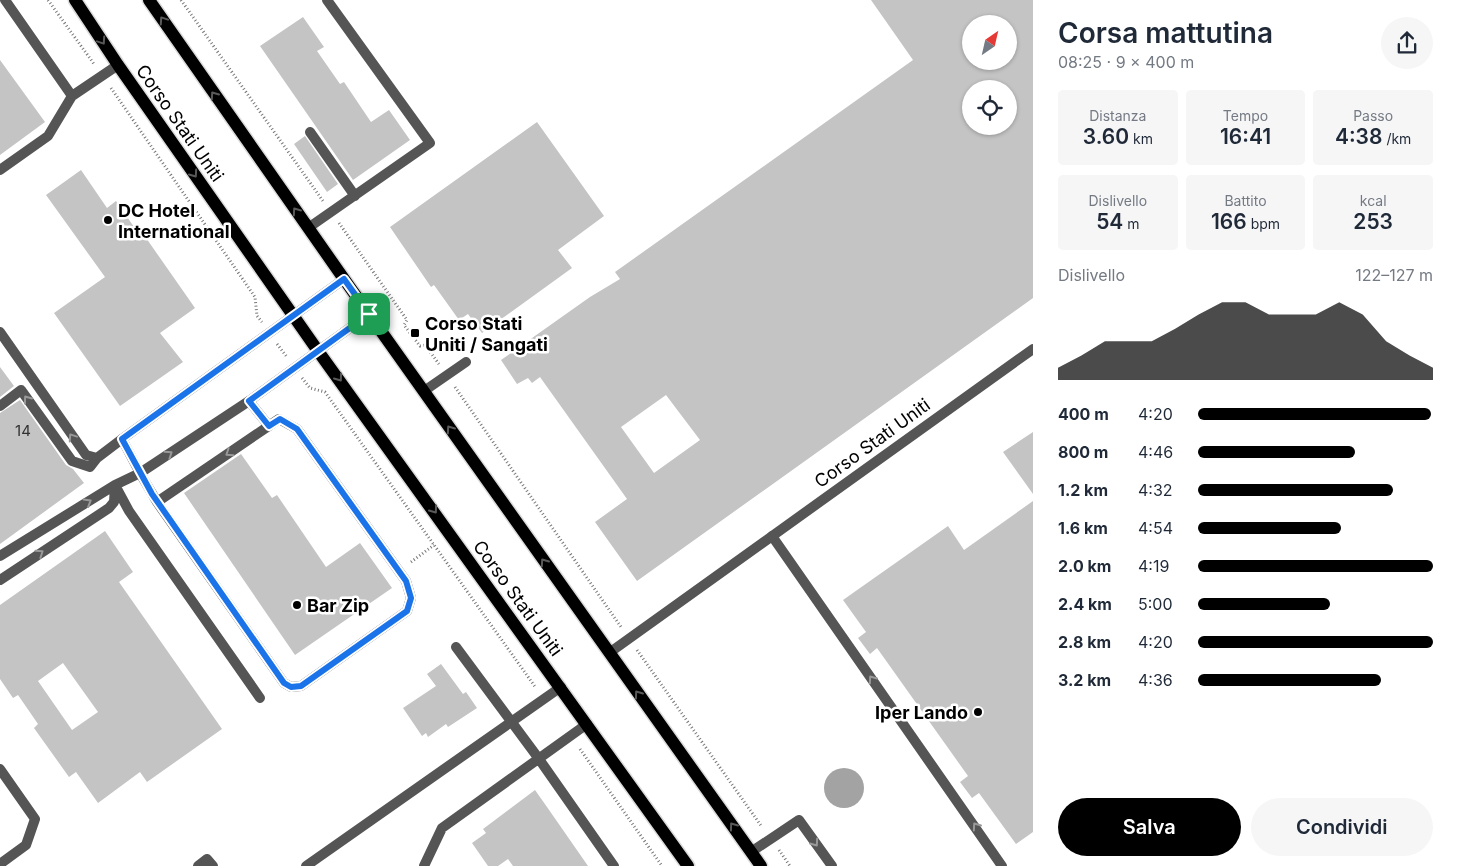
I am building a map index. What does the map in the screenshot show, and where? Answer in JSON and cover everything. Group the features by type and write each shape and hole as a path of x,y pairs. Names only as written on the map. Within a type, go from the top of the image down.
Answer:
{"main road":[{"name":"Corso Stati Uniti","path":"75,0 118,66 318,351 688,866"},
{"path":"149,0 344,279 761,866"}],"street":[{"path":"5,0 72,96"},
{"path":"308,228 430,143 327,0"},
{"path":"0,170 48,136 72,96 118,66"},
{"path":"310,132 355,196"},
{"path":"0,406 22,390 72,461 90,467 97,458 122,439 344,279"},
{"path":"0,556 115,485 140,473 249,401 369,314"},
{"path":"0,332 79,447 86,455 97,458"},
{"name":"Corso Stati Uniti","path":"609,653 1033,348"},
{"path":"424,391 466,362"},
{"path":"249,401 269,426"},
{"path":"122,439 157,502 284,683 291,687 301,686 407,611 411,598 406,581 297,429 280,419 157,502"},
{"path":"0,580 109,508 114,502 115,485"},
{"path":"115,485 129,511 260,698"},
{"path":"772,536 1002,866"},
{"path":"456,647 539,759 614,866"},
{"path":"306,866 561,687"},
{"path":"424,866 442,828 587,724"},
{"path":"0,769 35,819 26,845 0,864"},
{"path":"751,852 799,820 832,866"},
{"path":"198,866 207,859 213,866"}],"path":[{"path":"48,0 94,65"},
{"path":"180,0 326,205"},
{"path":"112,89 255,297 257,316"},
{"path":"337,220 407,320 404,325 420,346 425,345 438,362"},
{"path":"280,346 285,354"},
{"path":"310,388 325,392 537,690"},
{"path":"455,388 618,623"},
{"path":"399,571 434,545"},
{"path":"638,651 762,827"},
{"path":"580,749 662,866"},
{"path":"778,850 790,866"}],"shaded area":[{"path":"848,768 855,771 861,777 864,788 863,796 855,805 848,808 840,808 833,805 825,796 824,784 827,777 836,769"}],"building":[{"path":"871,0 1033,0 1033,298 637,581 595,522 627,499 540,377 532,383 528,378 517,384 501,360 590,297 620,279 615,272 913,60","holes":["666,395 700,440 654,473 621,427"]},
{"path":"303,17 324,47 317,51 340,84 344,82 371,122 389,110 410,140 353,180 260,46"},
{"path":"0,60 45,122 0,155"},
{"path":"537,122 604,216 558,250 572,268 482,333 468,314 459,320 434,285 431,287 390,227"},
{"path":"305,136 338,184 327,192 294,144"},
{"path":"81,170 107,208 116,201 141,237 144,235 195,308 160,333 183,362 120,406 54,313 105,277 46,195"},
{"path":"0,367 14,386 0,397"},
{"path":"20,400 66,465 73,469 84,483 0,544 0,413"},
{"path":"1033,432 1033,494 1003,452"},
{"path":"241,454 272,498 277,495 326,567 360,543 392,588 295,655 184,493"},
{"name":"Iper Lando","path":"1033,501 1033,832 1016,844 979,793 972,798 960,782 968,776 877,648 870,654 858,638 866,632 843,600 948,526 964,550"},
{"path":"105,531 133,572 119,582 222,729 147,782 140,772 98,803 76,772 69,777 34,728 38,724 18,695 13,698 0,679 0,605","holes":["63,663 98,712 72,730 38,681"]},
{"path":"441,664 463,694 466,692 477,708 448,727 446,724 428,737 426,733 422,736 403,708 436,686 427,674"},
{"path":"535,790 588,866 513,866 508,859 498,866 488,866 472,843 486,833 483,829"}],"place":[{"name":"DC Hotel International","path":"108,220"},
{"name":"Corso Stati Uniti / Sangati","path":"415,333"},
{"name":"Bar Zip","path":"297,605"},
{"name":"Iper Lando","path":"978,712"}],"route":[{"path":"344,279 369,314 249,401 269,426 280,419 297,429 406,581 411,598 407,611 301,686 291,687 284,683 152,494 122,439 344,279"}]}
